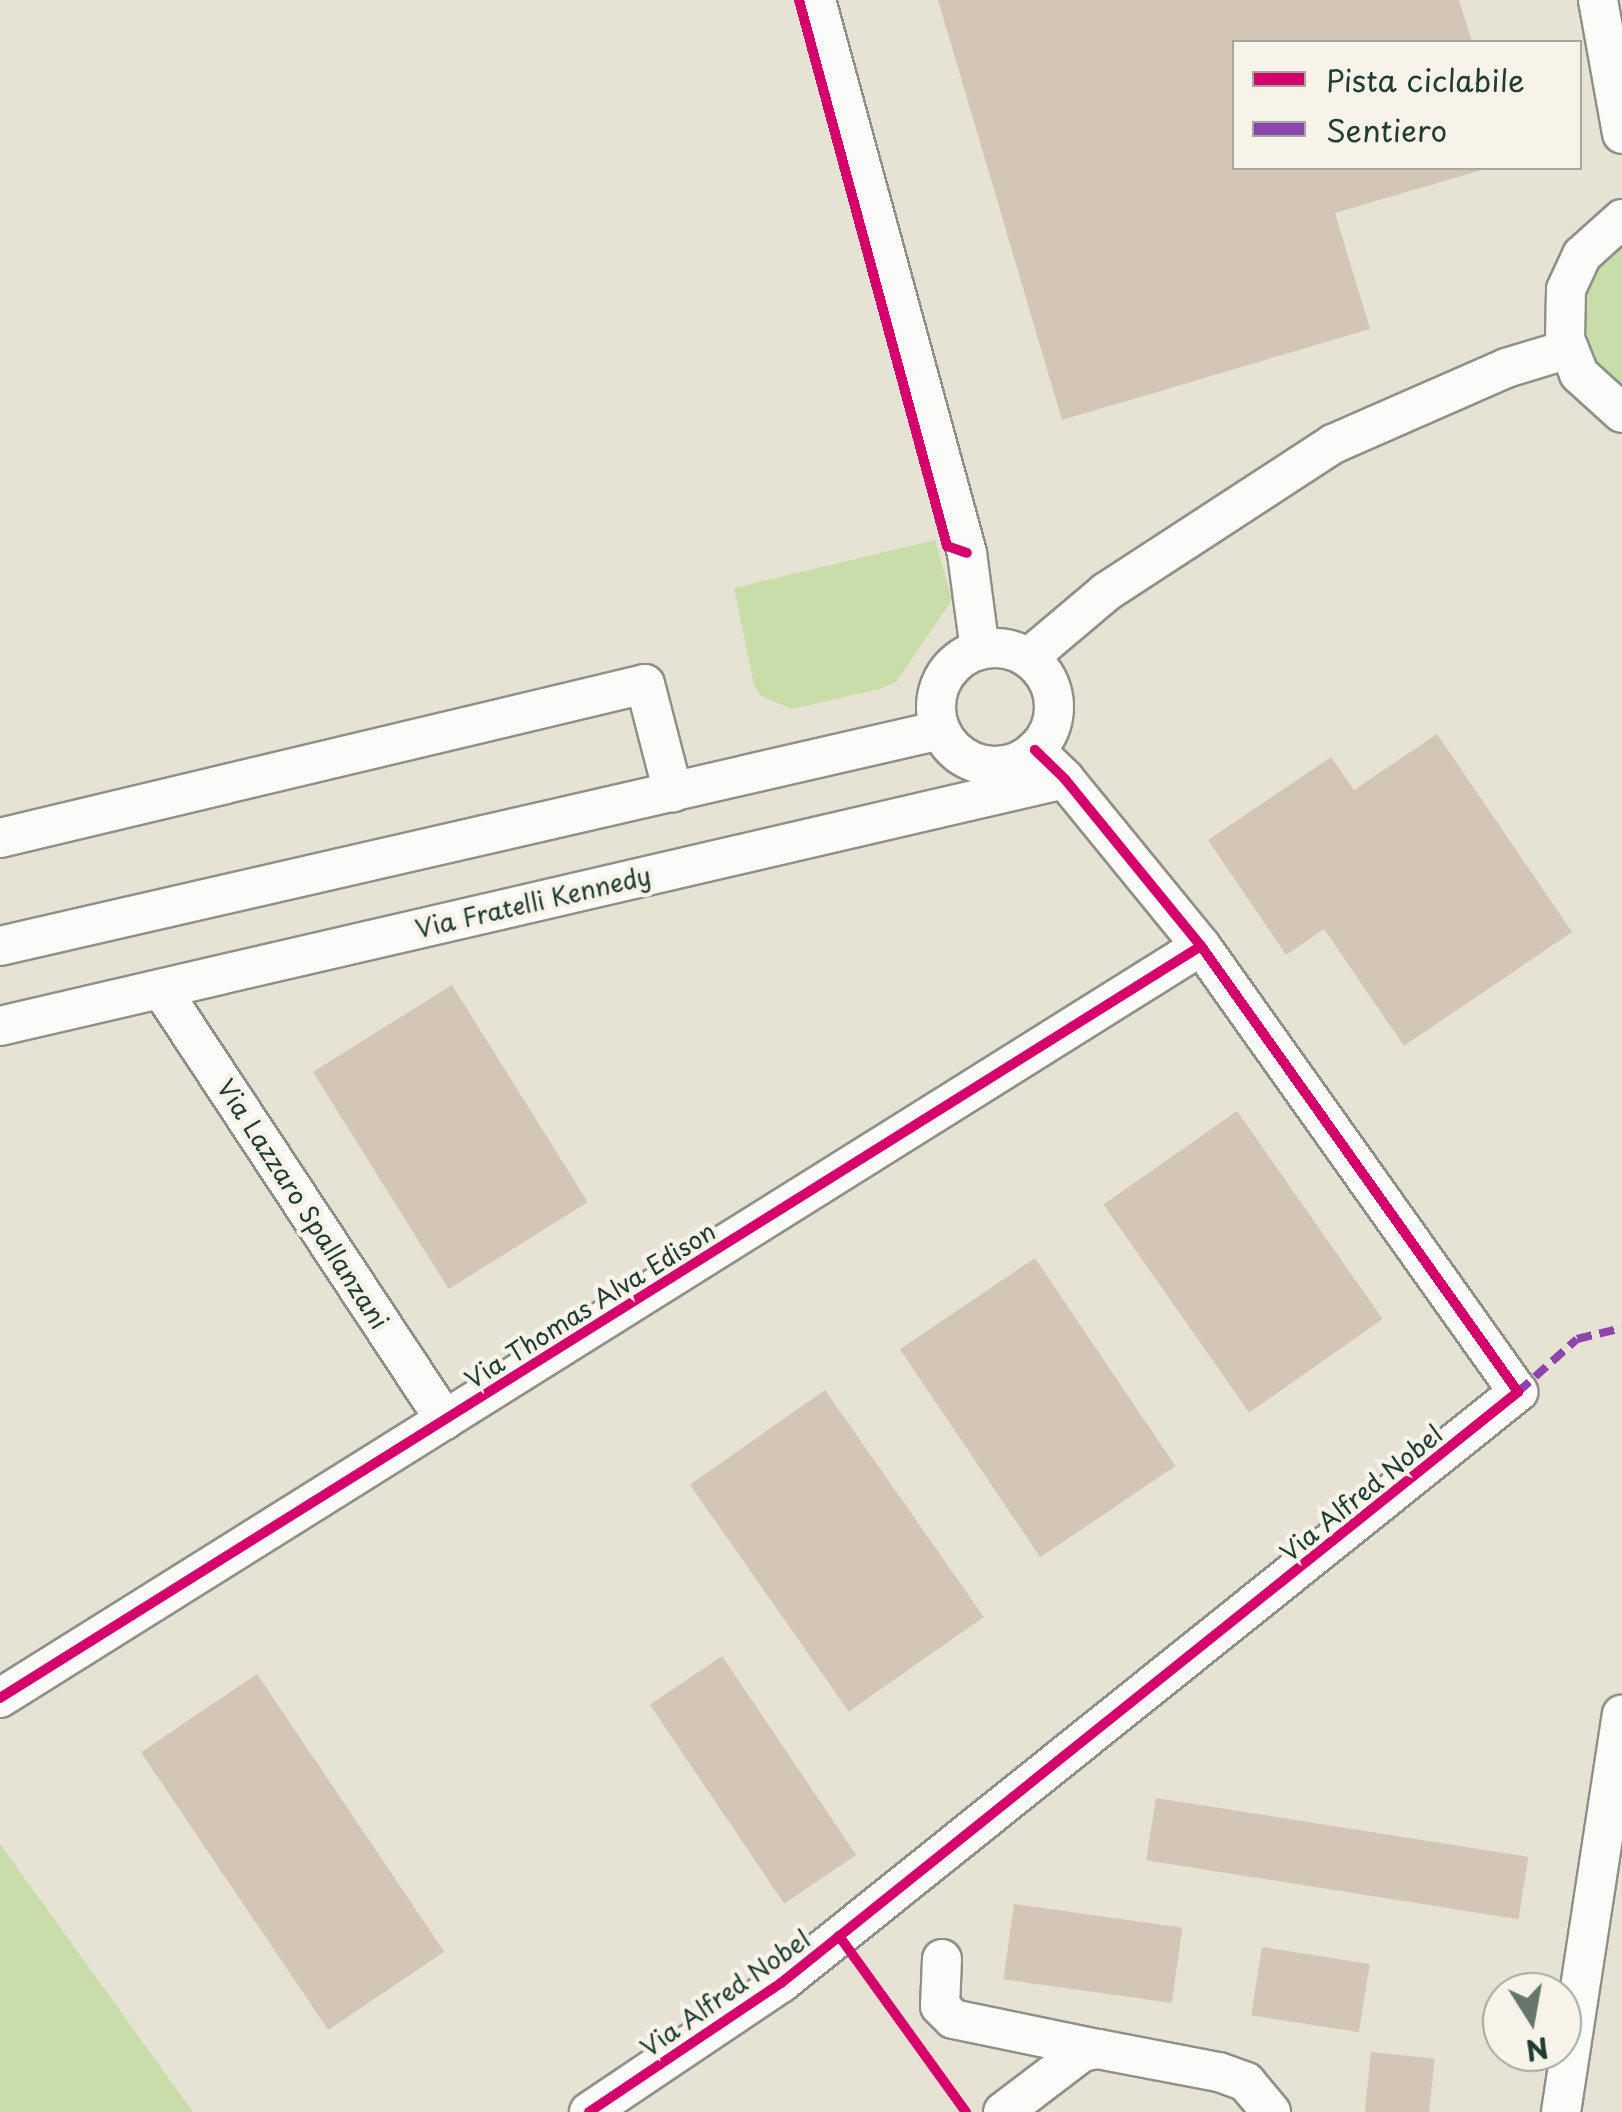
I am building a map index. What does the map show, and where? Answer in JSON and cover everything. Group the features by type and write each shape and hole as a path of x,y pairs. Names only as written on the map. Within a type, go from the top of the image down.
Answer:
{"street":[{"path":"816,0 967,553 980,650"},
{"path":"1598,0 1622,134"},
{"path":"1622,219 1582,255 1566,290 1565,338 1579,374 1612,409 1622,413"},
{"path":"1028,658 1106,592 1333,444 1506,368 1570,349"},
{"path":"980,650 1014,651 1028,658 1042,672 1055,708 1051,728 1034,750 1008,765 988,766 968,760 941,730 937,697 942,681 966,656 980,650"},
{"path":"0,838 645,684 673,792"},
{"path":"0,946 941,730"},
{"name":"Via Alfred Nobel","path":"589,2112 781,1984 1518,1392 1201,946 1065,779 1034,750"},
{"name":"Via Fratelli Kennedy","path":"0,1026 1065,779"},
{"name":"Via Thomas Alva Edison","path":"0,1698 1201,946"},
{"name":"Via Lazzaro Spallanzani","path":"161,989 445,1420"},
{"path":"1561,2112 1622,1714"},
{"path":"942,1958 940,2006 953,2018 1219,2072 1246,2082 1272,2112"},
{"path":"1002,2112 1082,2052 1098,2049"}],"green space":[{"path":"1622,240 1622,398 1581,348 1577,302 1596,259"},
{"path":"935,540 952,600 897,681 880,689 792,709 761,696 754,685 734,588"},
{"path":"0,1844 193,2112 0,2112"}],"building":[{"path":"938,0 1459,0 1471,40 1232,40 1232,170 1482,170 1335,213 1370,329 1062,420"},
{"path":"1437,734 1572,932 1404,1046 1324,929 1286,955 1208,840 1331,757 1354,790"},
{"path":"452,985 588,1202 449,1289 313,1072"},
{"path":"1237,1111 1383,1319 1249,1413 1103,1204"},
{"path":"1035,1258 1175,1466 1040,1557 900,1349"},
{"path":"825,1390 984,1617 849,1712 690,1485"},
{"path":"722,1656 856,1855 784,1904 650,1705"},
{"path":"257,1674 444,1952 328,2030 141,1752"},
{"path":"1156,1798 1528,1857 1519,1919 1146,1860"},
{"path":"1014,1904 1182,1928 1172,2003 1003,1979"},
{"path":"1262,1947 1370,1964 1359,2032 1251,2015"},
{"path":"1371,2052 1435,2059 1429,2112 1365,2112"}],"marked path":[{"path":"1518,1392 1577,1339 1622,1328"}],"cycle path":[{"path":"799,0 947,546 967,553"},
{"path":"589,2112 781,1983 1518,1392 1201,946 1065,779 1035,750"},
{"path":"0,1698 1201,946"},
{"path":"839,1936 966,2112"}]}
